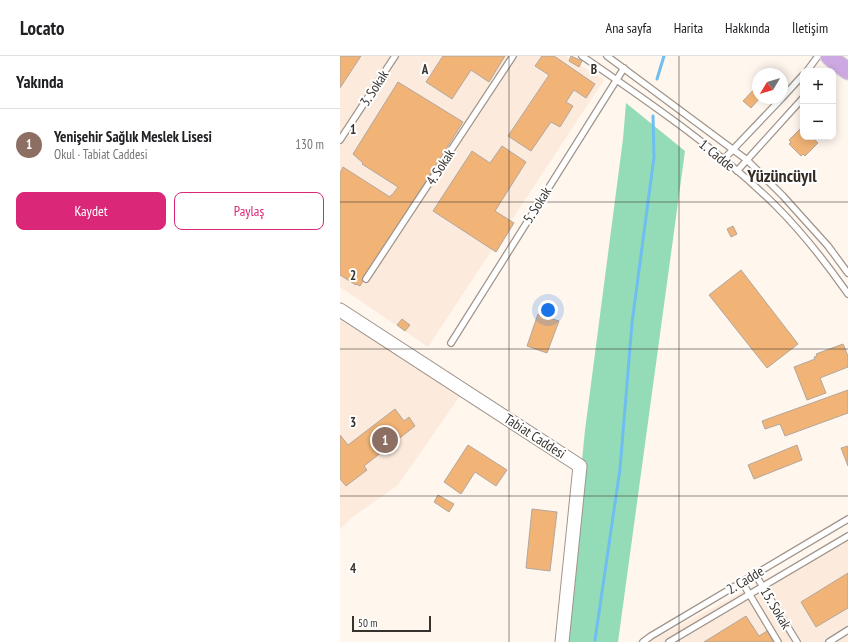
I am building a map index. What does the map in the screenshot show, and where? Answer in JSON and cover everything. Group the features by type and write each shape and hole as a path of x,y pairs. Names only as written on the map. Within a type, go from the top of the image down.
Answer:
{"street":[{"name":"Tabiat Caddesi","path":"340,310 580,466 562,642"}],"lane":[{"name":"3. Sokak","path":"340,140 395,56"},
{"name":"4. Sokak","path":"366,279 513,56"},
{"name":"1. Cadde","path":"582,56 737,171 775,205 848,294"},
{"name":"1. Cadde","path":"607,56 747,160 784,196 828,246 848,273"},
{"path":"809,68 818,56"},
{"name":"5. Sokak","path":"451,343 624,68"},
{"path":"788,91 800,78"},
{"path":"737,171 800,101"},
{"path":"724,160 776,104"},
{"name":"2. Cadde","path":"644,642 651,636 848,519"},
{"name":"2. Cadde","path":"670,642 848,536"},
{"name":"15. Sokak","path":"755,574 797,642"},
{"name":"15. Sokak","path":"742,582 778,642"},
{"path":"829,642 848,630"}],"shaded area":[{"path":"340,56 566,56 604,80 428,347 340,287"},
{"path":"340,318 460,396 398,485 351,518 340,529"},
{"path":"848,535 848,642 649,642"}],"green space":[{"path":"626,103 685,151 618,642 564,642 585,430 623,139"}],"building":[{"path":"340,56 361,56 340,88"},
{"path":"443,56 505,56 489,82 471,70 452,99 426,82"},
{"path":"542,56 554,56 595,84 586,98 574,90 566,102 573,106 560,127 551,122 531,151 508,136 549,75 535,66"},
{"path":"571,56 582,61 579,67 569,61"},
{"path":"398,82 463,122 360,286 340,275 340,173 343,167 390,197 398,187 362,164 363,163 353,154"},
{"path":"752,91 752,104 755,104 751,108 743,101"},
{"path":"800,129 800,140 815,140 818,143 805,156 803,154 801,156 789,144 791,142 789,140"},
{"path":"502,146 526,162 495,211 514,223 496,252 433,211 472,151 490,163"},
{"path":"733,226 737,234 731,237 727,229"},
{"path":"741,270 798,344 767,368 709,295"},
{"path":"538,314 559,321 547,353 527,346"},
{"path":"402,319 410,325 405,331 397,325"},
{"path":"843,344 848,356 848,367 820,378 826,393 807,400 794,367 815,359 814,357 817,356 816,354"},
{"path":"848,390 848,413 785,436 780,424 765,429 762,421"},
{"path":"395,409 404,421 409,417 415,426 364,466 367,470 346,486 340,479 340,435 348,445"},
{"path":"468,445 507,470 496,486 475,472 461,494 444,482"},
{"path":"797,445 802,460 754,479 748,465"},
{"path":"848,446 848,466 841,448"},
{"path":"438,495 454,504 449,512 434,502"},
{"path":"532,509 557,512 550,571 526,568"},
{"path":"848,573 848,608 816,627 801,602"},
{"path":"746,616 759,636 767,631 774,642 704,642"}],"waterway":[{"path":"657,79 664,56"},
{"path":"595,640 620,469 632,323 654,157 653,116"}],"place":[{"name":"Yenişehir Sağlık Meslek Lisesi","path":"385,440"}],"district":[{"name":"Yüzüncüyıl","path":"782,175"}]}
